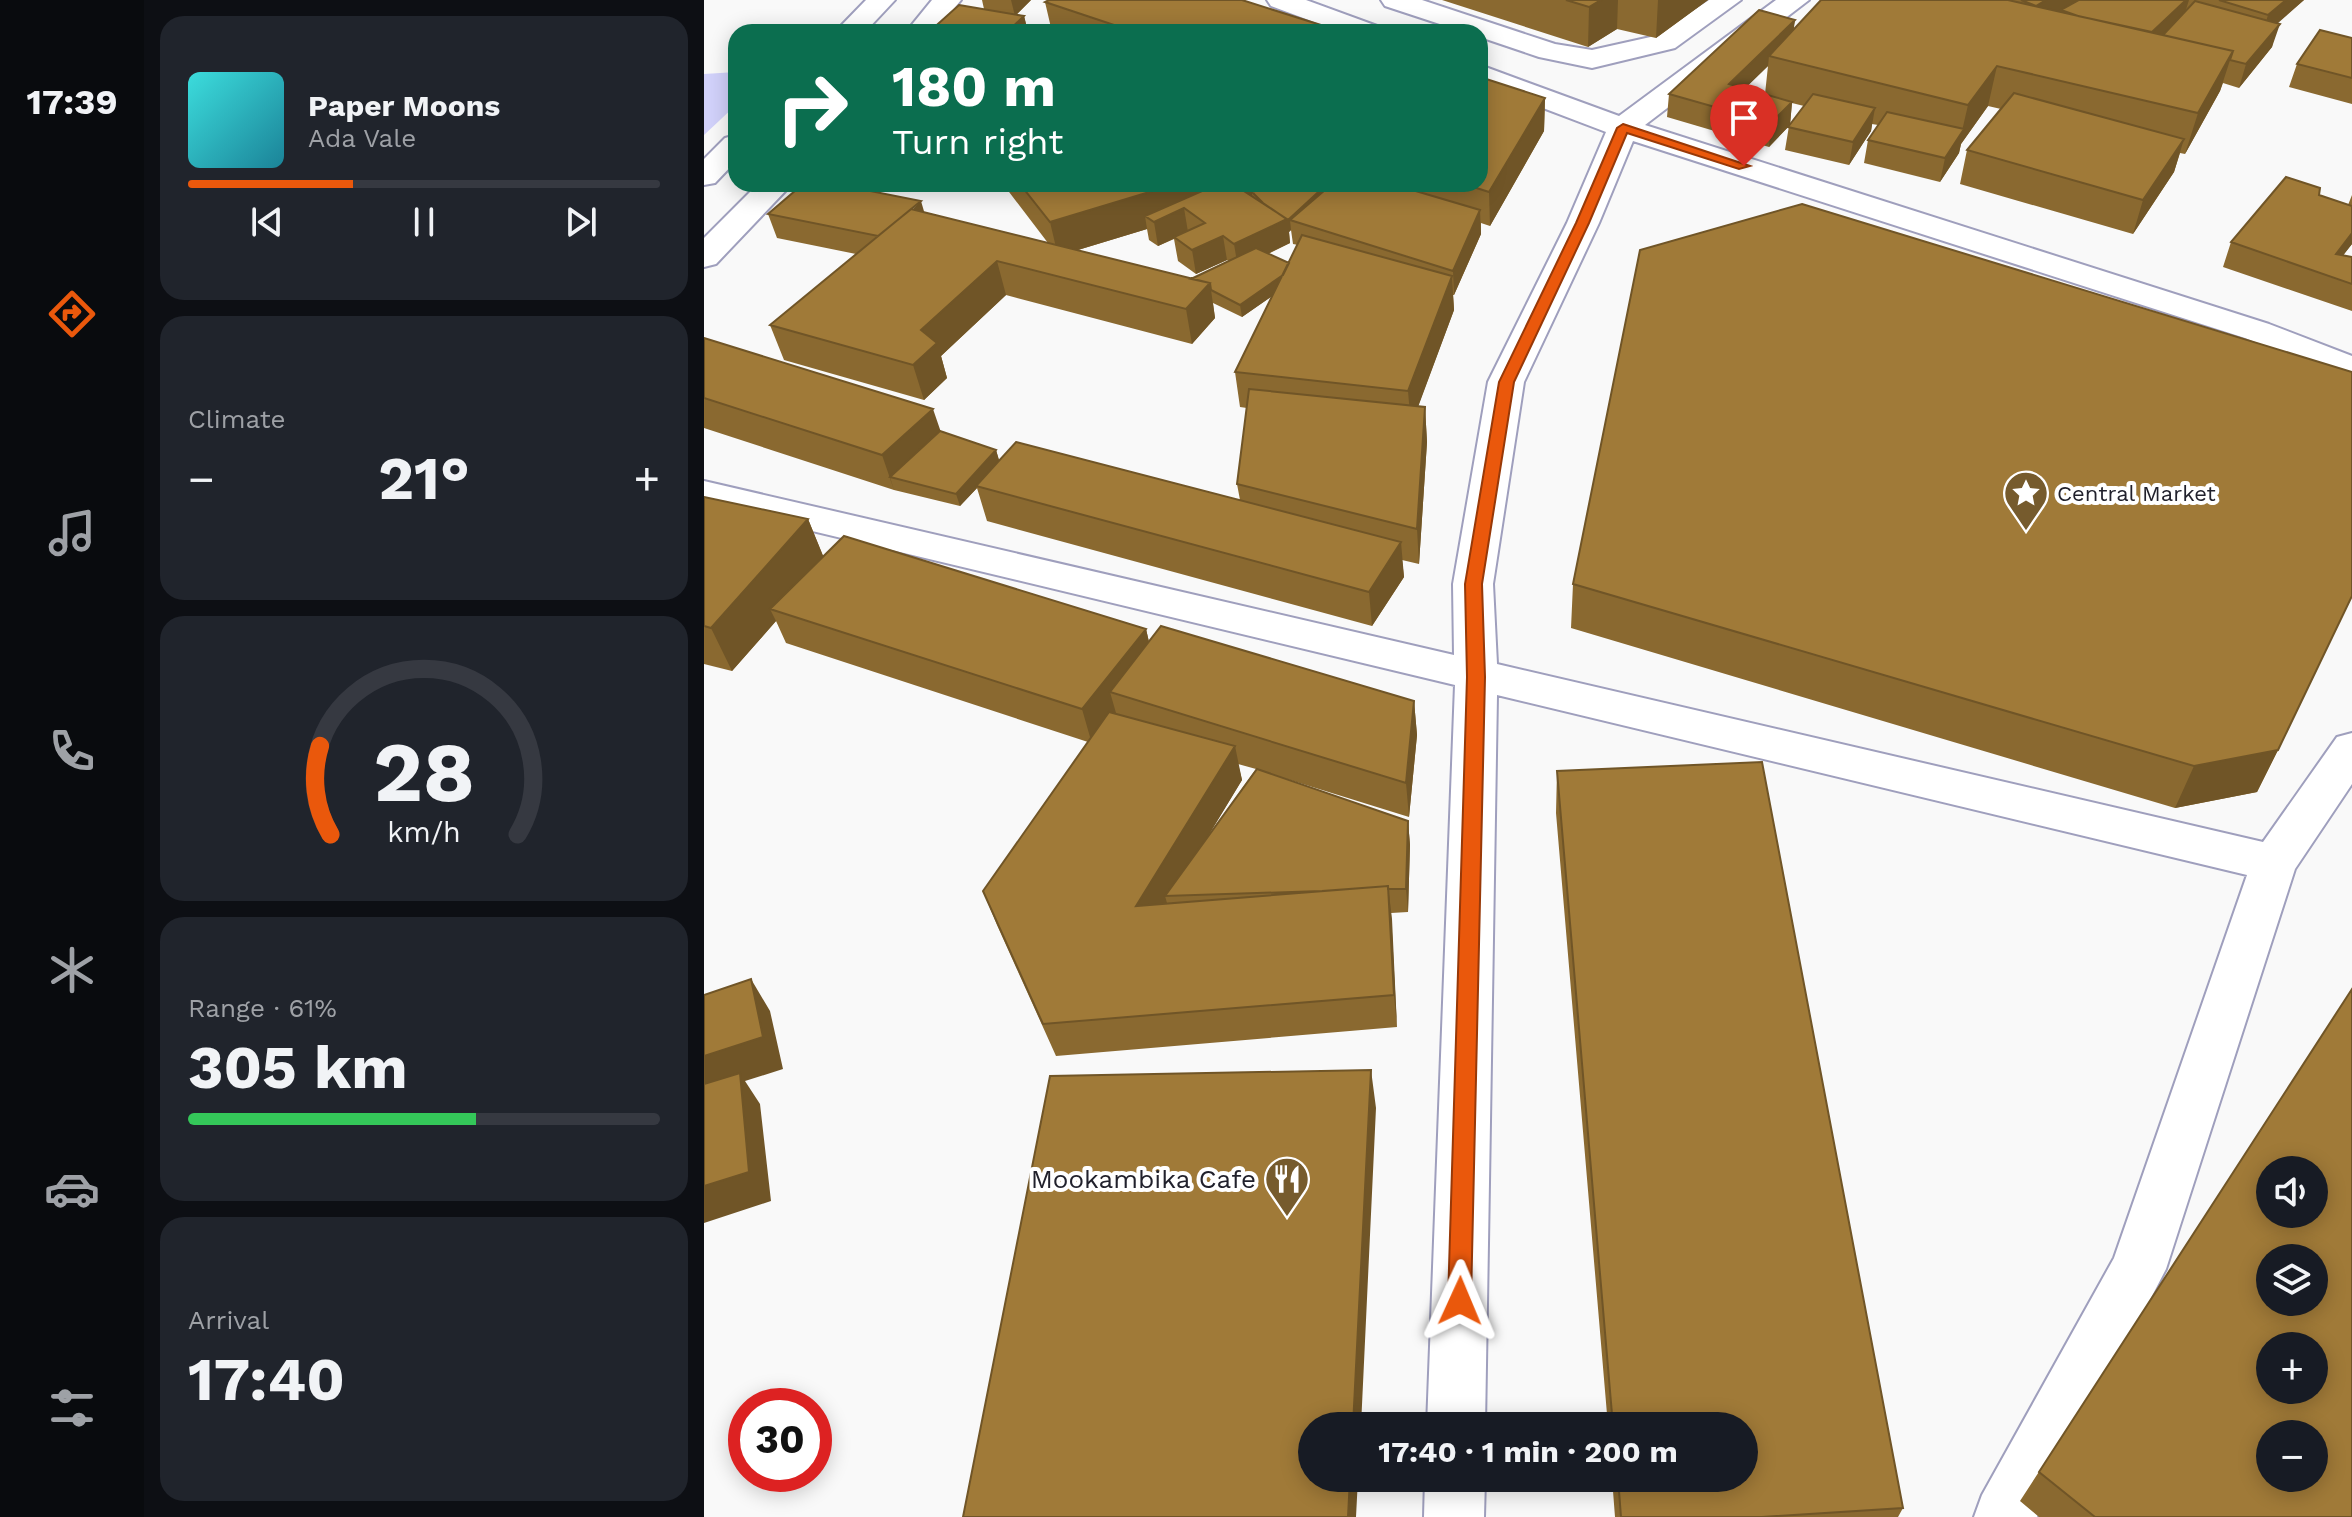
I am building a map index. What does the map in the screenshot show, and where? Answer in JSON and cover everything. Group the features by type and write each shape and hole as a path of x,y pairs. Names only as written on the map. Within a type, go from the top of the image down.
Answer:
{"street":[{"path":"857,24 881,0"},
{"path":"927,24 947,0"},
{"path":"1281,0 1346,24"},
{"path":"1395,0 1467,24"},
{"path":"1488,31 1549,51 1592,59 1665,42 1727,0"},
{"path":"1456,1412 1476,677 1473,584 1506,382 1583,223 1623,128 1770,15 1795,0"},
{"path":"1488,77 1623,128 2257,331 2352,369"},
{"path":"704,176 728,152"},
{"path":"704,257 768,192"},
{"path":"704,493 2274,863"},
{"path":"2004,1517 2138,1269 2274,863 2352,749"},
{"path":"1454,1517 1455,1492"}],"shaded area":[{"path":"728,72 728,112 704,135 704,74"}],"building":[{"path":"1242,0 1318,24 1111,24 1045,2"},
{"path":"1566,0 1601,0 1589,7"},
{"path":"1821,0 2008,0 2233,51 2198,113 1997,66 1968,105 1769,56"},
{"path":"2021,0 2046,0 2036,6"},
{"path":"2079,0 2186,0 2152,32 2061,10"},
{"path":"2219,0 2286,0 2268,15"},
{"path":"2195,1 2280,24 2246,64 2230,60 2233,51 2163,35"},
{"path":"959,5 1024,16 1016,24 938,24"},
{"path":"1759,10 1795,20 1729,84 1792,102 1771,123 1669,94"},
{"path":"2320,30 2352,38 2352,78 2297,64"},
{"path":"1488,80 1545,98 1488,192"},
{"path":"2014,93 2184,139 2143,200 1967,150"},
{"path":"1813,94 1875,108 1853,142 1788,127"},
{"path":"1887,112 1964,129 1945,158 1868,140"},
{"path":"2286,177 2320,188 2319,195 2352,206 2352,233 2336,254 2352,257 2352,284 2231,242"},
{"path":"794,192 875,192 921,201 878,236 768,214"},
{"path":"1026,192 1149,192 1050,222"},
{"path":"1200,192 1245,192 1287,219 1234,244 1223,236 1192,250 1174,237 1205,223 1184,208 1154,222 1145,216"},
{"path":"1252,192 1318,192 1288,220"},
{"path":"1323,192 1419,192 1480,210 1453,271 1290,220"},
{"path":"1802,204 2352,372 2352,596 2278,750 2194,766 1573,584 1640,250"},
{"path":"911,209 1210,283 1186,309 997,261 921,330 937,343 913,365 770,325"},
{"path":"1302,235 1452,276 1408,391 1235,372"},
{"path":"1256,248 1289,263 1283,275 1240,305 1211,290 1210,283 1191,279"},
{"path":"704,338 933,409 882,455 704,398"},
{"path":"1249,389 1425,407 1417,529 1237,484"},
{"path":"940,431 996,450 956,494 890,477"},
{"path":"1016,442 1401,542 1369,592 976,486"},
{"path":"704,497 808,519 711,628 704,626"},
{"path":"844,536 1146,629 1082,709 770,609"},
{"path":"1161,626 1414,701 1406,783 1110,692"},
{"path":"1109,712 1235,746 1136,906 1388,886 1394,995 1043,1024 983,891"},
{"path":"1762,762 1903,1508 1762,1517 1621,1517 1619,1492 1758,1492 1758,1412 1612,1412 1557,771"},
{"path":"1257,769 1408,821 1406,889 1388,889 1388,886 1165,896"},
{"path":"751,979 763,1037 704,1056 704,995"},
{"path":"2352,989 2352,1517 2095,1517 2039,1472"},
{"path":"1371,1070 1354,1412 1298,1412 1298,1492 1349,1492 1348,1517 963,1517 1050,1076"},
{"path":"740,1073 749,1172 704,1186 704,1084"}],"place":[{"name":"Central Market","path":"2026,532"},
{"name":"Mookambika Cafe","path":"1287,1218"}],"route":[{"path":"1460,1301 1476,677 1473,584 1506,382 1583,223 1623,128 1744,166"}]}
